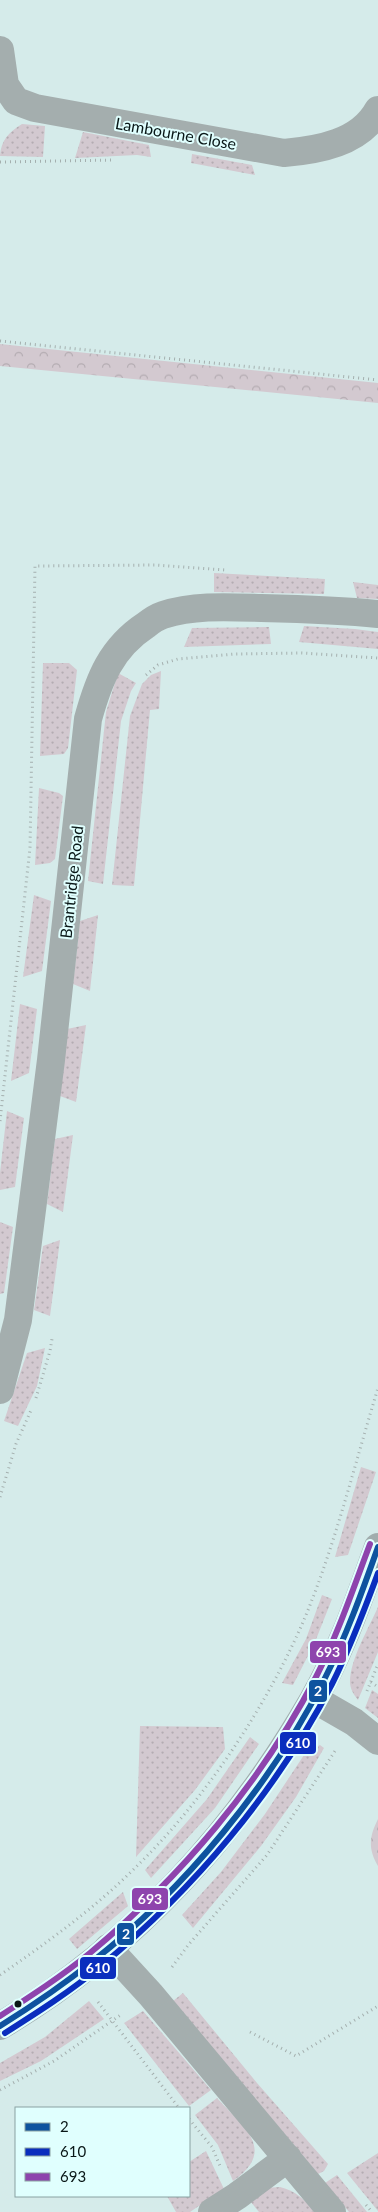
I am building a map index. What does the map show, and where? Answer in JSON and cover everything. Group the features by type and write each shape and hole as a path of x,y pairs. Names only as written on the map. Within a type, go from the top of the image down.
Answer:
{"street":[{"name":"Lambourne Close","path":"0,50 5,85 16,101 29,106 284,153 324,148 355,135 378,110"},
{"name":"Brantridge Road","path":"0,1390 18,1320 51,1060 88,718 97,686 111,659 134,632 161,615 189,609 216,607 340,610 378,614"},
{"path":"0,2026 34,2006 108,1948 165,1898 218,1839 269,1771 314,1699 353,1618 378,1547"},
{"path":"314,1699 354,1722 378,1741"},
{"path":"108,1948 332,2212"},
{"path":"212,2212 288,2158"}],"path":[{"path":"0,341 378,380"},
{"path":"143,678 158,665 178,659 235,654 302,654 378,658"},
{"path":"0,1497 16,1444 39,1391 50,1351 52,1333"},
{"path":"0,1975 51,1940 136,1868 174,1826 226,1760 272,1685 306,1614 322,1570 378,1388"},
{"path":"371,1682 378,1687"},
{"path":"51,1940 153,2076 179,2107"},
{"path":"250,2032 296,2056 378,2006"}],"green space":[{"path":"22,124 45,126 43,157 0,156 6,137"},
{"path":"83,132 149,145 151,157 137,155 75,158"},
{"path":"192,154 252,165 255,175 191,163"},
{"path":"0,344 378,383 378,403 0,366"},
{"path":"214,573 325,579 324,594 214,592"},
{"path":"353,582 378,585 378,599 357,598"},
{"path":"304,626 378,632 378,649 299,642"},
{"path":"269,627 271,644 184,647 192,628"},
{"path":"43,663 69,663 77,670 68,748 64,754 40,756"},
{"path":"161,671 159,709 150,710 134,886 112,885 130,716 142,684 151,675"},
{"path":"118,673 136,683 131,691 121,721 103,884 88,881 106,712"},
{"path":"39,788 59,793 63,796 55,859 50,863 35,865"},
{"path":"34,895 51,901 42,971 23,977"},
{"path":"98,915 90,991 73,984 80,921"},
{"path":"20,1004 37,1009 29,1073 11,1081"},
{"path":"86,1025 76,1102 60,1096 67,1029"},
{"path":"7,1111 24,1118 15,1187 0,1190 0,1173"},
{"path":"73,1135 63,1212 47,1204 55,1139"},
{"path":"0,1222 13,1227 4,1293 0,1294"},
{"path":"60,1240 50,1316 34,1310 43,1246"},
{"path":"45,1348 37,1386 18,1426 4,1421 27,1353"},
{"path":"361,1467 376,1472 348,1555 335,1557"},
{"path":"322,1595 332,1599 315,1642 293,1685 282,1683 306,1639"},
{"path":"378,1607 378,1652 358,1700 351,1687 351,1673 356,1654"},
{"path":"372,1690 378,1694 378,1718 365,1708"},
{"path":"140,1726 223,1727 225,1749 195,1790 136,1857"},
{"path":"250,1737 259,1744 215,1808 151,1878 145,1870 207,1799"},
{"path":"320,1745 324,1748 296,1797 261,1846 193,1928 182,1915 221,1872 265,1814 306,1752"},
{"path":"378,1819 378,1866 371,1848 371,1837"},
{"path":"123,1892 128,1906 77,1949 69,1939"},
{"path":"183,1993 257,2083 328,2164 324,2171 318,2174 173,2001"},
{"path":"89,2001 104,2019 41,2061 0,2081 0,2063 45,2037"},
{"path":"143,2011 211,2090 189,2106 124,2023"},
{"path":"217,2098 252,2138 255,2148 253,2159 246,2169 233,2181 218,2145 195,2115"},
{"path":"206,2151 224,2189 190,2212 176,2212 168,2197 190,2197 190,2161"},
{"path":"378,2153 378,2211 347,2173"},
{"path":"337,2175 367,2212 349,2212 325,2183"},
{"path":"280,2187 299,2196 315,2212 259,2212 250,2201 266,2188"}],"transit line":[{"name":"693","path":"0,2016 68,1970 124,1924 156,1893 217,1826 270,1754 316,1677 338,1628 370,1544"},
{"name":"2","path":"0,2026 36,2003 127,1933 160,1902 223,1832 279,1757 303,1719 347,1631 378,1547"},
{"name":"610","path":"5,2033 78,1984 101,1966 168,1905 230,1837 259,1800 310,1724 345,1657 378,1573"}]}
